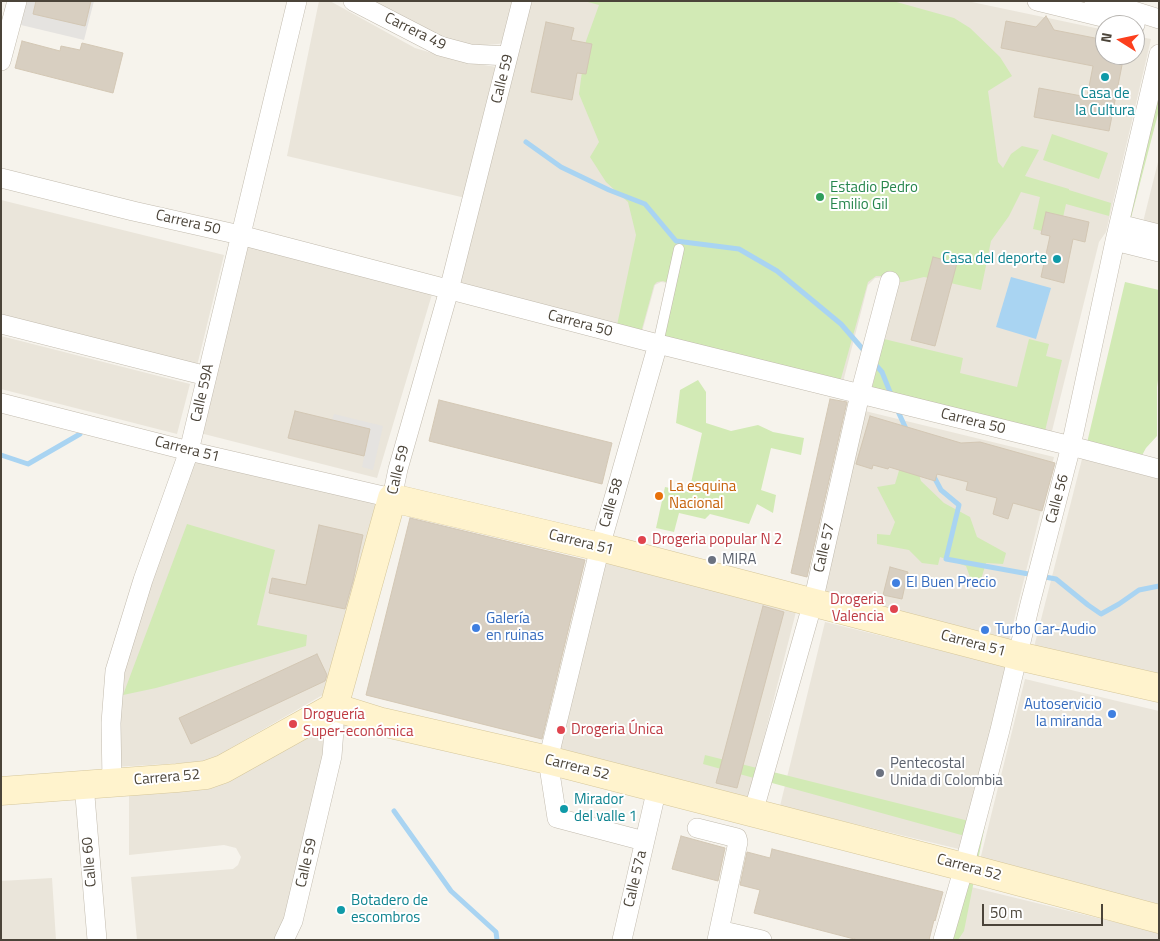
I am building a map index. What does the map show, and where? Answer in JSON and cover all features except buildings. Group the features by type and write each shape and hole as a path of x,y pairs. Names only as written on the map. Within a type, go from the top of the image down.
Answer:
{"main road":[{"name":"Carrera 51","path":"392,498 600,547 1018,656 1159,688"},
{"name":"Calle 59","path":"334,707 392,498"},
{"name":"Carrera 52","path":"1,790 206,775 223,768 334,707 382,722 548,760 964,866 1159,919"}],"street":[{"path":"1,61 17,1"},
{"name":"Calle 59A","path":"112,782 111,723 115,671 143,580 189,451 296,1"},
{"name":"Carrera 49","path":"353,1 440,46 470,54 508,56"},
{"name":"Calle 59","path":"392,498 398,469 449,290 522,1"},
{"path":"1037,1 1095,15"},
{"path":"1094,1 1157,17"},
{"path":"1145,21 1157,17"},
{"name":"Calle 56","path":"943,940 1000,730 1071,446 1121,233 1159,54"},
{"name":"Calle 56","path":"1121,233 1159,99"},
{"name":"Carrera 50","path":"1,178 240,235 658,344 1159,469"},
{"path":"1121,233 1159,234"},
{"path":"1121,233 1159,252"},
{"name":"Calle 57","path":"752,813 813,602 860,394 890,281"},
{"path":"1,324 207,376"},
{"name":"Calle 58","path":"644,841 557,818 548,760 600,547 658,344"},
{"name":"Carrera 51","path":"1,403 189,451 392,498"},
{"name":"Calle 59","path":"284,940 293,921 332,756 334,707"},
{"name":"Calle 60","path":"84,784 97,940"},
{"name":"Calle 57a","path":"622,940 657,788"},
{"path":"697,828 737,838 738,842 718,935 762,940"}],"lane":[{"name":"Calle 58","path":"658,344 680,249"}],"shaded area":[{"path":"26,1 94,1 84,40 21,25"},
{"path":"319,1 330,1 415,48 459,61 509,69 516,42 488,45 454,45 370,1 967,1 1095,28 1095,65 1145,65 1106,232 1099,242 1050,439 865,392 884,277 875,278 868,285 842,386 667,283 661,282 655,285 640,339 449,293 474,200 287,156"},
{"path":"1145,38 1151,39 1145,65"},
{"path":"1159,158 1159,226 1143,222"},
{"path":"1,200 224,255 197,366 1,317"},
{"path":"247,244 433,291 377,478 200,433"},
{"path":"1,336 190,384 177,434 1,389"},
{"path":"865,411 1054,457 1008,645 819,599"},
{"path":"334,414 383,426 373,470 362,467 370,429 332,420"},
{"path":"196,458 379,504 333,689 229,749 251,747 348,715 292,940 137,940 131,877 233,869 238,865 241,857 236,848 224,845 129,855 129,796 201,762 114,767 125,659"},
{"path":"1082,459 1159,479 1159,679 1034,647"},
{"path":"607,556 798,604 748,800 558,752"},
{"path":"825,622 1008,667 963,850 780,806"},
{"path":"1025,679 1159,711 1159,914 979,864"},
{"path":"52,878 56,940 1,940 1,881"},
{"path":"971,887 1159,933 1159,940 957,940"}],"green space":[{"name":"Estadio Pedro Emilio Gil","path":"584,1 893,1 954,18 970,28 1000,57 1012,76 988,91 998,162 1003,168 1011,154 1022,146 1039,150 1025,176 1111,203 1109,216 1066,204 1059,235 1033,229 1040,197 1021,192 1009,216 991,241 981,290 924,277 891,283 883,276 876,276 868,282 840,382 656,341 668,283 663,281 657,282 654,285 640,336 616,330 636,235 628,202 606,182 590,157 599,142 579,94 586,41 599,5"},
{"path":"1159,77 1159,110 1131,218 1127,222"},
{"path":"1052,134 1108,153 1099,179 1043,160"},
{"path":"1125,282 1159,290 1157,436 1146,448 1140,459 1086,447"},
{"path":"884,339 963,358 960,373 1017,387 1029,339 1049,344 1046,356 1062,360 1045,431 872,388"},
{"path":"698,380 706,392 706,423 731,431 758,425 773,432 804,438 801,455 771,448 761,490 776,495 773,513 757,504 749,524 710,514 705,519 679,513 674,532 656,528 665,487 689,492 702,433 676,423 680,390"},
{"path":"901,464 917,468 921,481 944,503 970,517 977,537 1006,553 1003,564 986,563 980,583 971,580 966,566 940,557 938,565 922,563 909,550 877,544 877,534 890,535 895,522 877,487 895,484"},
{"path":"187,524 275,550 257,625 307,635 306,646 156,688 123,695"},
{"path":"705,755 985,825 964,931 958,940 954,940 950,933 965,836 703,764"}],"water":[{"path":"1011,277 1051,288 1036,339 996,327"}],"waterway":[{"path":"526,142 561,167 609,190 645,204 676,241 739,249 777,271 841,324 867,354"},
{"path":"874,363 882,372 892,397"},
{"path":"896,407 907,431"},
{"path":"1,455 28,464 80,434"},
{"path":"933,475 941,490 959,505 946,559 1056,579 1101,614 1139,590 1159,586"},
{"path":"394,811 451,891 496,932 497,940"}],"place":[{"name":"Casa de la Cultura","path":"1105,77"},
{"name":"Estadio Pedro Emilio Gil","path":"820,197"},
{"name":"Casa del deporte","path":"1057,259"},
{"name":"La esquina Nacional","path":"659,496"},
{"name":"Drogeria popular N 2","path":"642,540"},
{"name":"MIRA","path":"712,560"},
{"name":"El Buen Precio","path":"896,583"},
{"name":"Drogeria Valencia","path":"894,609"},
{"name":"Galería en ruinas","path":"476,628"},
{"name":"Turbo Car-Audio","path":"985,630"},
{"name":"Autoservicio la miranda","path":"1112,714"},
{"name":"Droguería Super-económica","path":"293,724"},
{"name":"Drogeria Única","path":"561,730"},
{"name":"Pentecostal Unida di Colombia","path":"880,773"},
{"name":"Mirador del valle 1","path":"564,809"},
{"name":"Botadero de escombros","path":"341,910"}]}
